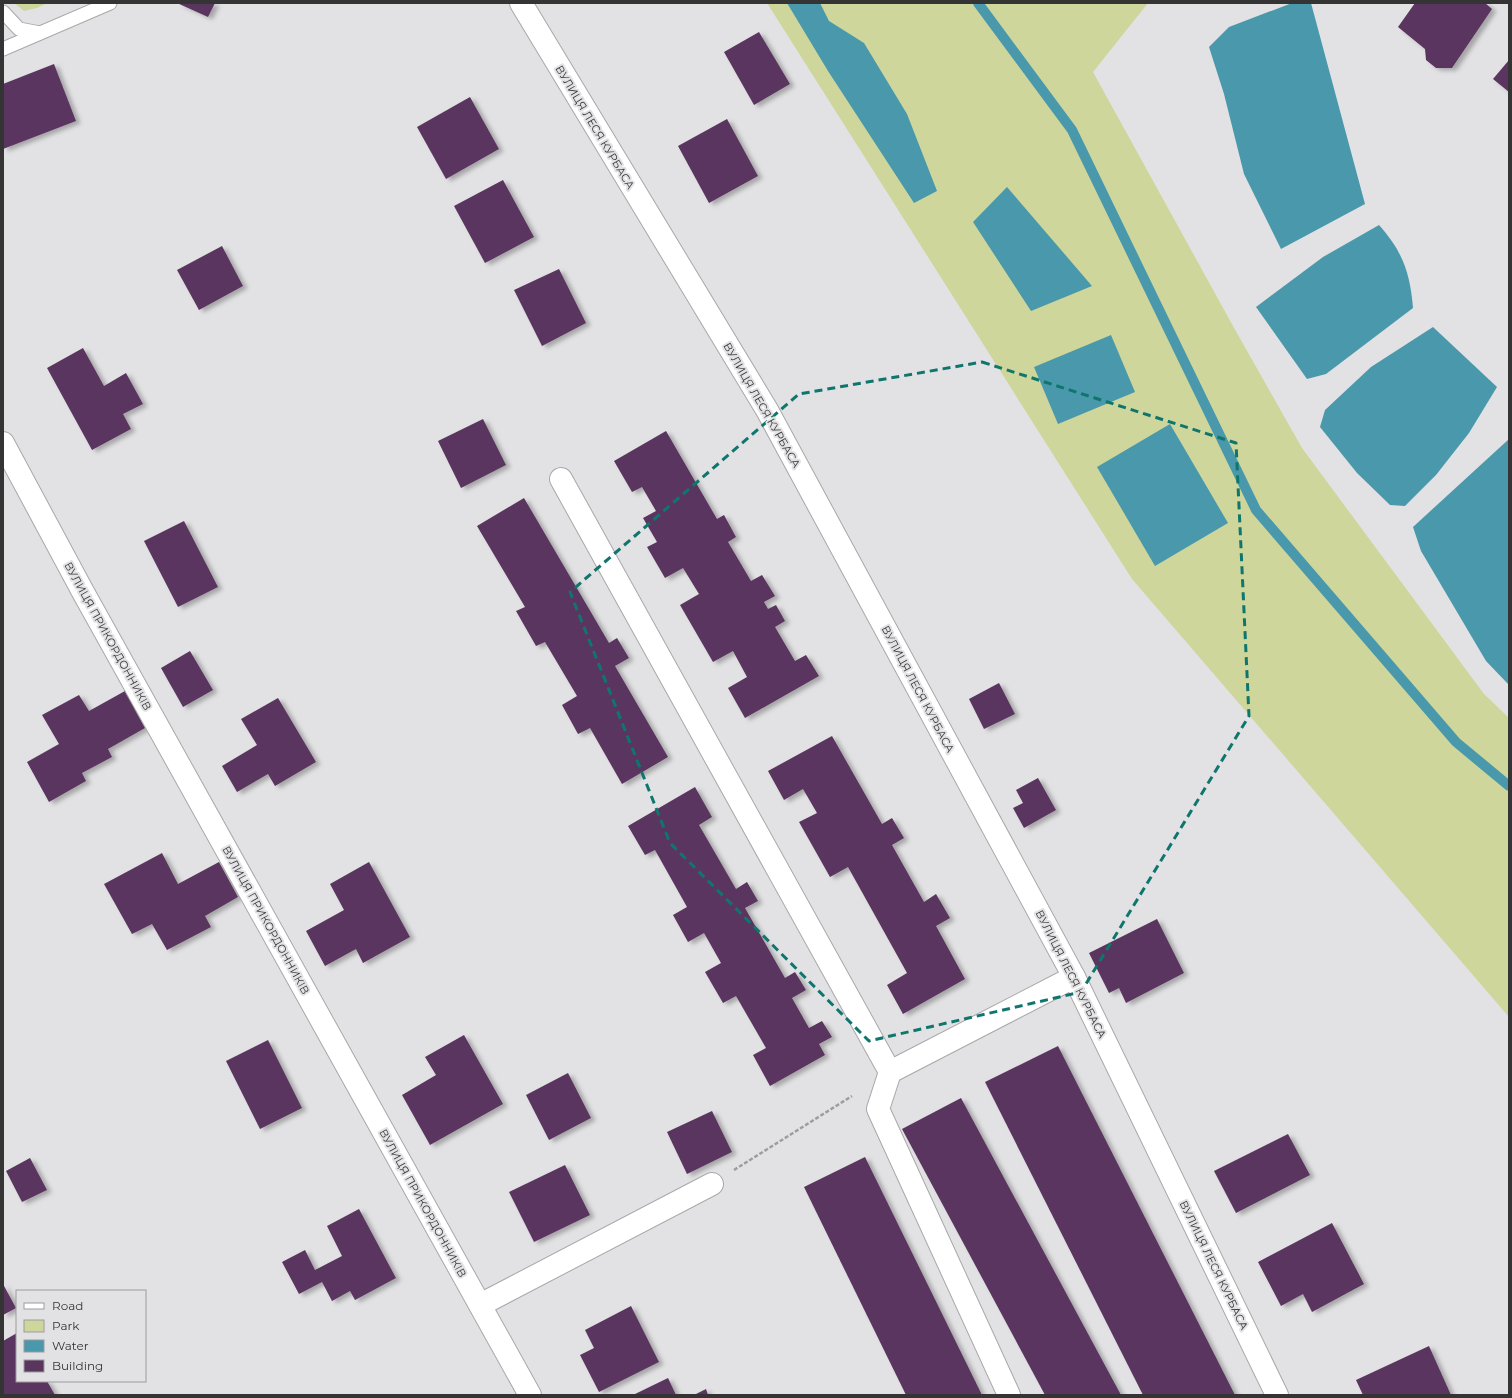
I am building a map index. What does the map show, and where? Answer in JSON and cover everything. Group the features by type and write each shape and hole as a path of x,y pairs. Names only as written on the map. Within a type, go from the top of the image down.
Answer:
{"street":[{"name":"ВУЛИЦЯ ЛЕСЯ КУРБАСА","path":"521,3 767,410 1074,977 1277,1395"},
{"name":"ВУЛИЦЯ ПРИКОРДОННИКІВ","path":"3,444 87,599 530,1395"},
{"path":"561,479 890,1072"},
{"path":"1009,1395 878,1108 890,1072 1074,977"},
{"path":"480,1305 712,1184"}],"lane":[{"path":"3,49 110,3"},
{"path":"3,12 19,29 40,33"}],"path":[{"path":"712,1184 890,1072"}],"highlighted area":[{"path":"982,362 1236,443 1249,716 1081,992 869,1041 670,843 570,592 799,394"}],"green space":[{"path":"14,3 47,3 37,8 24,11"},
{"path":"767,3 1148,3 1093,72 1302,448 1484,694 1509,718 1509,1017 1132,579"}],"water":[{"path":"787,3 820,3 829,21 864,43 907,114 937,191 914,203 828,71"},
{"path":"1292,3 1311,3 1365,204 1281,249 1244,174 1224,94 1209,47 1229,27"},
{"path":"1007,187 1092,286 1031,311 973,222"},
{"path":"1379,225 1400,254 1410,284 1413,308 1326,374 1307,379 1256,307 1323,257"},
{"path":"1433,327 1497,387 1469,433 1436,475 1405,506 1390,505 1357,473 1320,427 1325,410 1371,367"},
{"path":"1111,335 1135,392 1058,424 1034,367"},
{"path":"1170,424 1228,523 1155,566 1097,467"},
{"path":"1509,439 1509,685 1486,661 1421,551 1413,527"}],"building":[{"path":"177,3 215,3 208,17"},
{"path":"1415,3 1485,3 1492,9 1452,68 1436,68 1426,60 1425,49 1398,27"},
{"path":"759,32 790,84 754,105 724,52"},
{"path":"1509,60 1509,92 1493,79"},
{"path":"54,64 76,121 3,149 3,84"},
{"path":"470,97 499,149 446,179 417,127"},
{"path":"727,119 758,176 709,203 678,146"},
{"path":"503,180 534,237 485,263 454,206"},
{"path":"222,246 243,286 199,310 177,270"},
{"path":"559,269 586,323 542,346 514,290"},
{"path":"83,348 104,386 126,373 143,404 123,414 131,429 92,450 47,368"},
{"path":"483,419 506,465 461,488 438,441"},
{"path":"666,431 717,519 724,515 736,537 728,542 751,581 762,575 775,596 764,602 768,609 776,605 785,621 775,627 795,661 806,655 819,676 745,718 728,688 747,677 733,651 713,662 680,605 699,594 683,568 665,578 647,547 657,542 643,518 656,511 642,487 632,492 614,461"},
{"path":"524,498 609,643 617,638 629,658 615,666 668,757 622,784 590,728 578,734 562,705 577,696 545,642 536,646 516,611 525,607 477,526"},
{"path":"184,521 218,587 178,607 144,541"},
{"path":"190,651 213,690 183,707 161,668"},
{"path":"999,683 1015,714 984,729 969,699"},
{"path":"125,691 145,728 108,749 112,757 82,773 86,781 49,802 27,762 59,744 42,715 79,695 89,711"},
{"path":"278,698 316,762 275,786 268,774 237,792 222,766 257,745 241,719"},
{"path":"832,736 882,824 892,818 904,838 892,845 924,902 936,894 950,918 936,926 965,979 903,1014 887,985 907,973 848,867 830,877 799,822 817,813 803,789 784,800 768,771"},
{"path":"1038,778 1056,810 1024,828 1013,808 1023,803 1016,790"},
{"path":"695,787 712,817 699,825 736,889 747,882 758,901 745,908 785,978 795,972 806,990 792,998 809,1028 822,1021 832,1037 819,1044 825,1055 770,1086 753,1055 766,1048 736,996 723,1003 705,972 721,963 704,933 688,942 673,915 687,907 655,850 645,855 628,826"},
{"path":"162,853 178,884 219,862 238,897 205,916 211,927 167,950 152,924 132,934 104,884"},
{"path":"369,862 410,937 363,963 356,949 325,966 306,931 344,910 330,884"},
{"path":"1157,919 1184,973 1126,1003 1119,988 1109,993 1089,953"},
{"path":"464,1035 503,1104 430,1145 402,1095 436,1075 425,1057"},
{"path":"268,1040 302,1108 260,1129 226,1061"},
{"path":"1058,1046 1235,1395 1143,1395 985,1082"},
{"path":"568,1073 591,1118 549,1140 526,1095"},
{"path":"961,1098 1121,1395 1045,1395 902,1129"},
{"path":"712,1111 732,1152 687,1174 667,1132"},
{"path":"1288,1134 1310,1175 1236,1213 1214,1171"},
{"path":"865,1157 982,1395 906,1395 804,1187"},
{"path":"30,1158 47,1190 22,1202 6,1171"},
{"path":"565,1165 590,1215 534,1242 509,1192"},
{"path":"359,1209 396,1278 355,1300 350,1291 332,1301 322,1282 299,1294 282,1262 305,1250 315,1270 342,1256 327,1226"},
{"path":"1332,1223 1364,1284 1312,1312 1303,1294 1281,1306 1258,1262"},
{"path":"3,1284 16,1308 3,1315"},
{"path":"631,1306 659,1362 599,1392 580,1355 594,1348 585,1330"},
{"path":"16,1334 16,1382 48,1382 55,1395 3,1395 3,1341"},
{"path":"1429,1346 1451,1395 1363,1395 1356,1380"},
{"path":"668,1378 676,1395 633,1395"},
{"path":"706,1389 708,1395 694,1395"}],"waterway":[{"path":"978,3 1072,130 1256,510 1456,742 1509,786"}]}
